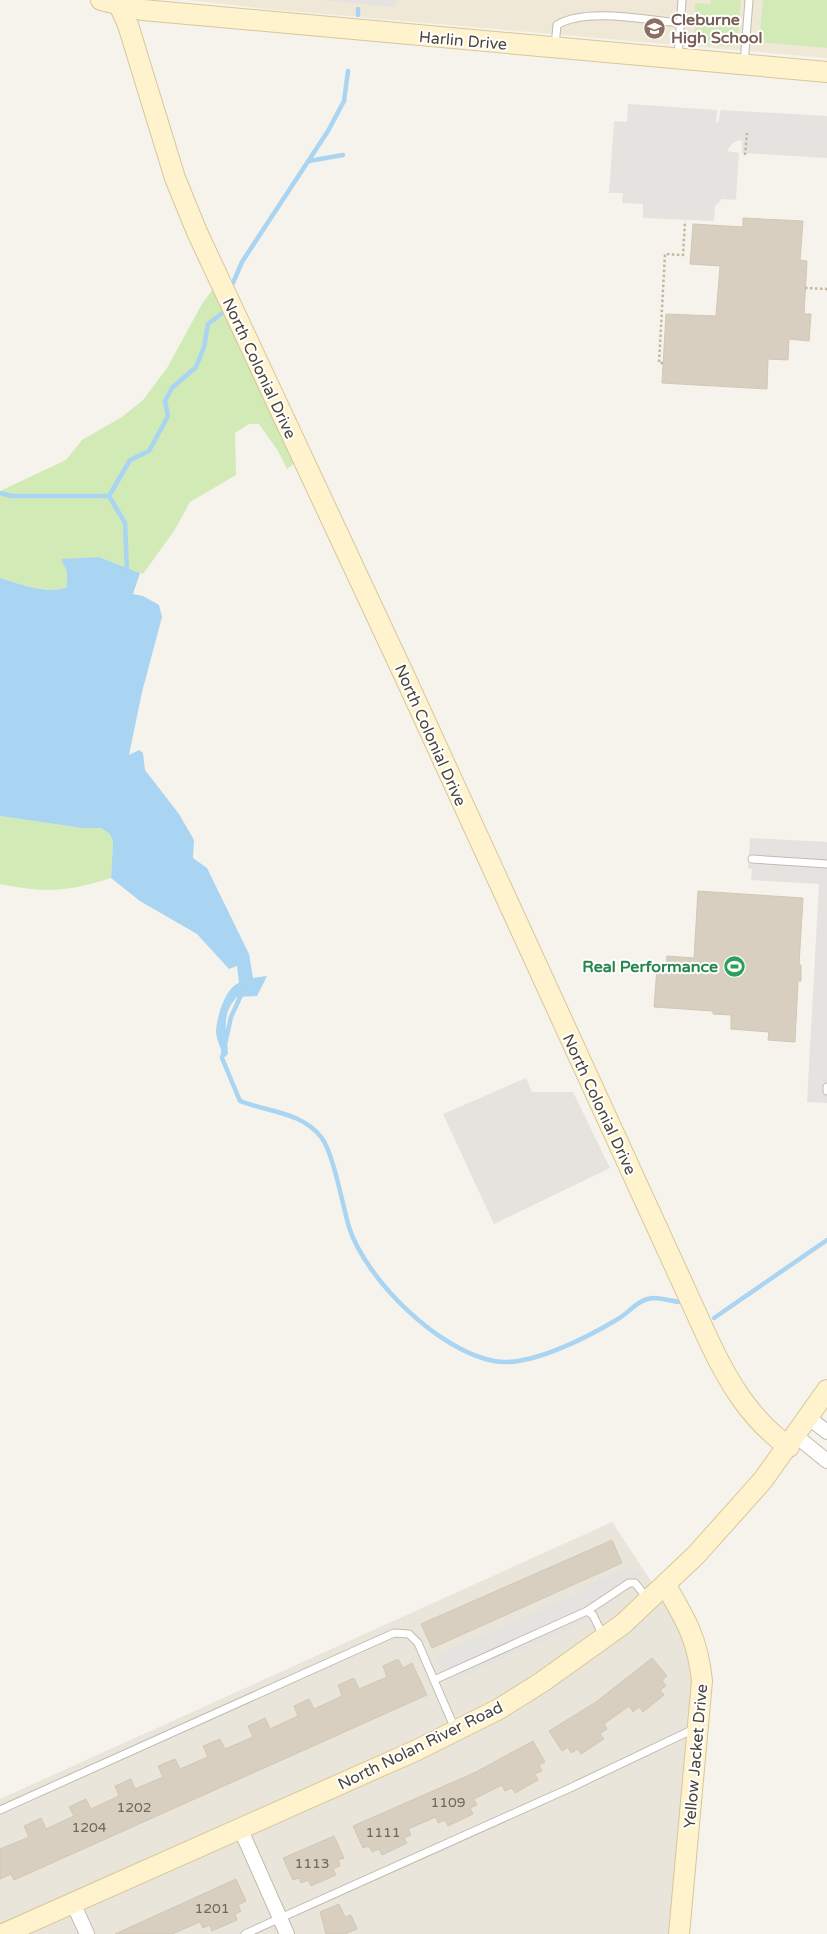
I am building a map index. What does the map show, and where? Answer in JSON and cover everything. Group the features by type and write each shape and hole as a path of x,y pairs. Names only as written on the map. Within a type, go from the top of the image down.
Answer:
{"street":[{"name":"Harlin Drive","path":"101,0 153,11 827,72"},
{"name":"North Colonial Drive","path":"119,3 128,25 175,178 197,232 405,677 709,1341 730,1383 763,1427 792,1442"},
{"name":"North Nolan River Road","path":"3,1934 456,1731 498,1709 542,1682 604,1638 666,1586 727,1523 792,1442 827,1390"},
{"path":"809,1418 827,1432"},
{"path":"792,1442 827,1461"},
{"name":"Yellow Jacket Drive","path":"666,1586 691,1629 700,1654 702,1681 678,1934"},
{"path":"240,1828 287,1934"},
{"path":"73,1903 87,1934"}],"lane":[{"path":"678,59 682,0"},
{"path":"744,64 749,0"},
{"path":"555,48 557,25 565,20 585,15 680,23"},
{"path":"752,859 827,864"},
{"path":"434,1680 588,1611 629,1583 635,1583 649,1600"},
{"path":"588,1611 593,1615 604,1638"},
{"path":"0,1810 394,1633 409,1634 413,1637 456,1731"},
{"path":"245,1934 570,1788 698,1727"}],"path":[{"path":"745,155 747,133"},
{"path":"741,143 746,143"},
{"path":"663,363 659,362 665,254 683,255 685,221"},
{"path":"805,288 827,289"}],"shaded area":[{"name":"Cleburne High School","path":"188,0 827,0 827,58 266,9"},
{"path":"321,0 396,0 395,7"},
{"path":"628,104 717,110 716,121 718,123 721,110 827,116 827,158 742,153 742,141 739,140 732,144 727,151 739,153 736,200 722,199 715,206 714,221 643,218 643,204 622,203 623,193 609,193 614,121 627,122"},
{"path":"750,838 827,842 827,1103 807,1102 819,884 751,880 752,869 748,868"},
{"path":"526,1078 532,1092 573,1092 610,1168 494,1224 443,1114"},
{"path":"612,1522 680,1625 695,1679 673,1934 0,1934 0,1799"},
{"path":"629,1567 643,1575 604,1609 585,1622 447,1683 435,1656 580,1592 586,1585"}],"green space":[{"path":"711,0 741,0 738,34 729,46 703,44 695,34 695,3 710,4"},
{"path":"763,0 827,0 827,48 759,42"},
{"path":"213,289 295,463 287,469 278,451 259,424 249,424 235,433 236,475 190,502 174,531 143,574 99,557 62,560 67,572 67,587 59,589 34,588 0,578 0,491 66,460 82,440 122,417 143,400 167,368 202,304"},
{"path":"0,816 82,828 101,828 110,834 113,842 111,878 56,890 30,889 0,884"}],"water":[{"path":"99,557 140,573 133,594 143,596 159,605 162,617 142,692 129,755 139,750 143,753 145,770 179,814 194,840 193,858 207,868 249,954 253,978 267,976 257,996 237,997 228,1010 226,1031 228,1054 225,1057 220,1048 216,1031 220,1011 226,997 234,986 239,983 237,966 229,969 197,934 140,901 111,878 113,842 110,834 101,828 82,828 0,816 0,578 34,588 59,589 67,587 67,572 61,559"}],"building":[{"path":"743,218 803,221 800,260 807,261 804,314 811,314 809,341 789,339 788,360 768,359 767,389 662,383 666,314 716,316 720,266 690,264 693,224 743,227"},
{"name":"Real Performance","path":"698,891 803,898 799,965 801,965 801,981 798,981 795,1042 768,1040 769,1032 731,1029 731,1015 713,1014 713,1011 654,1007 657,968 666,968 667,956 694,958"},
{"path":"612,1540 622,1563 432,1648 421,1624"},
{"path":"652,1658 667,1676 662,1680 666,1686 660,1690 664,1695 643,1712 639,1707 633,1712 629,1706 604,1724 607,1729 600,1734 604,1739 581,1754 578,1749 571,1753 568,1747 562,1751 549,1731 596,1702"},
{"path":"398,1659 403,1668 412,1663 427,1695 14,1880 11,1874 0,1879 0,1849 29,1837 24,1826 41,1818 46,1829 74,1816 69,1807 86,1799 91,1809 119,1796 115,1786 131,1779 135,1789 163,1777 158,1766 175,1759 180,1769 208,1757 203,1746 220,1739 225,1749 253,1737 248,1726 265,1718 270,1729 298,1716 294,1706 309,1699 314,1709 342,1696 338,1685 354,1678 359,1689 387,1677 383,1666"},
{"path":"533,1741 545,1762 539,1765 542,1771 535,1774 538,1780 515,1793 512,1788 505,1791 502,1785 474,1799 477,1805 470,1808 473,1814 448,1826 445,1820 438,1823 436,1817 408,1829 411,1835 404,1838 407,1843 382,1855 379,1849 372,1852 369,1846 363,1848 353,1826 476,1772"},
{"path":"334,1836 344,1858 338,1860 340,1866 333,1869 336,1875 311,1886 308,1880 301,1883 299,1878 293,1880 283,1858"},
{"path":"236,1879 246,1901 238,1905 241,1911 235,1914 237,1920 212,1931 210,1925 203,1928 200,1922 172,1934 115,1934"},
{"path":"339,1904 345,1917 351,1915 357,1929 345,1934 326,1934 320,1912"}],"waterway":[{"path":"358,9 358,15"},
{"path":"233,283 242,262 328,131 344,101 348,71"},
{"path":"309,161 343,155"},
{"path":"0,493 11,496 109,496 130,460 149,451 168,416 165,401 172,388 196,367 204,347 208,324 224,312"},
{"path":"109,496 125,523 127,572"},
{"path":"242,993 231,1017 222,1058 240,1101 304,1122 321,1137 330,1154 349,1227 358,1248 371,1269 388,1290 428,1328 473,1355 494,1361 508,1362 541,1356 575,1342 618,1319 638,1303 648,1299 656,1298 679,1302"},
{"path":"714,1318 827,1240"}],"place":[{"name":"Cleburne High School","path":"655,28"},
{"name":"Real Performance","path":"734,966"}]}
